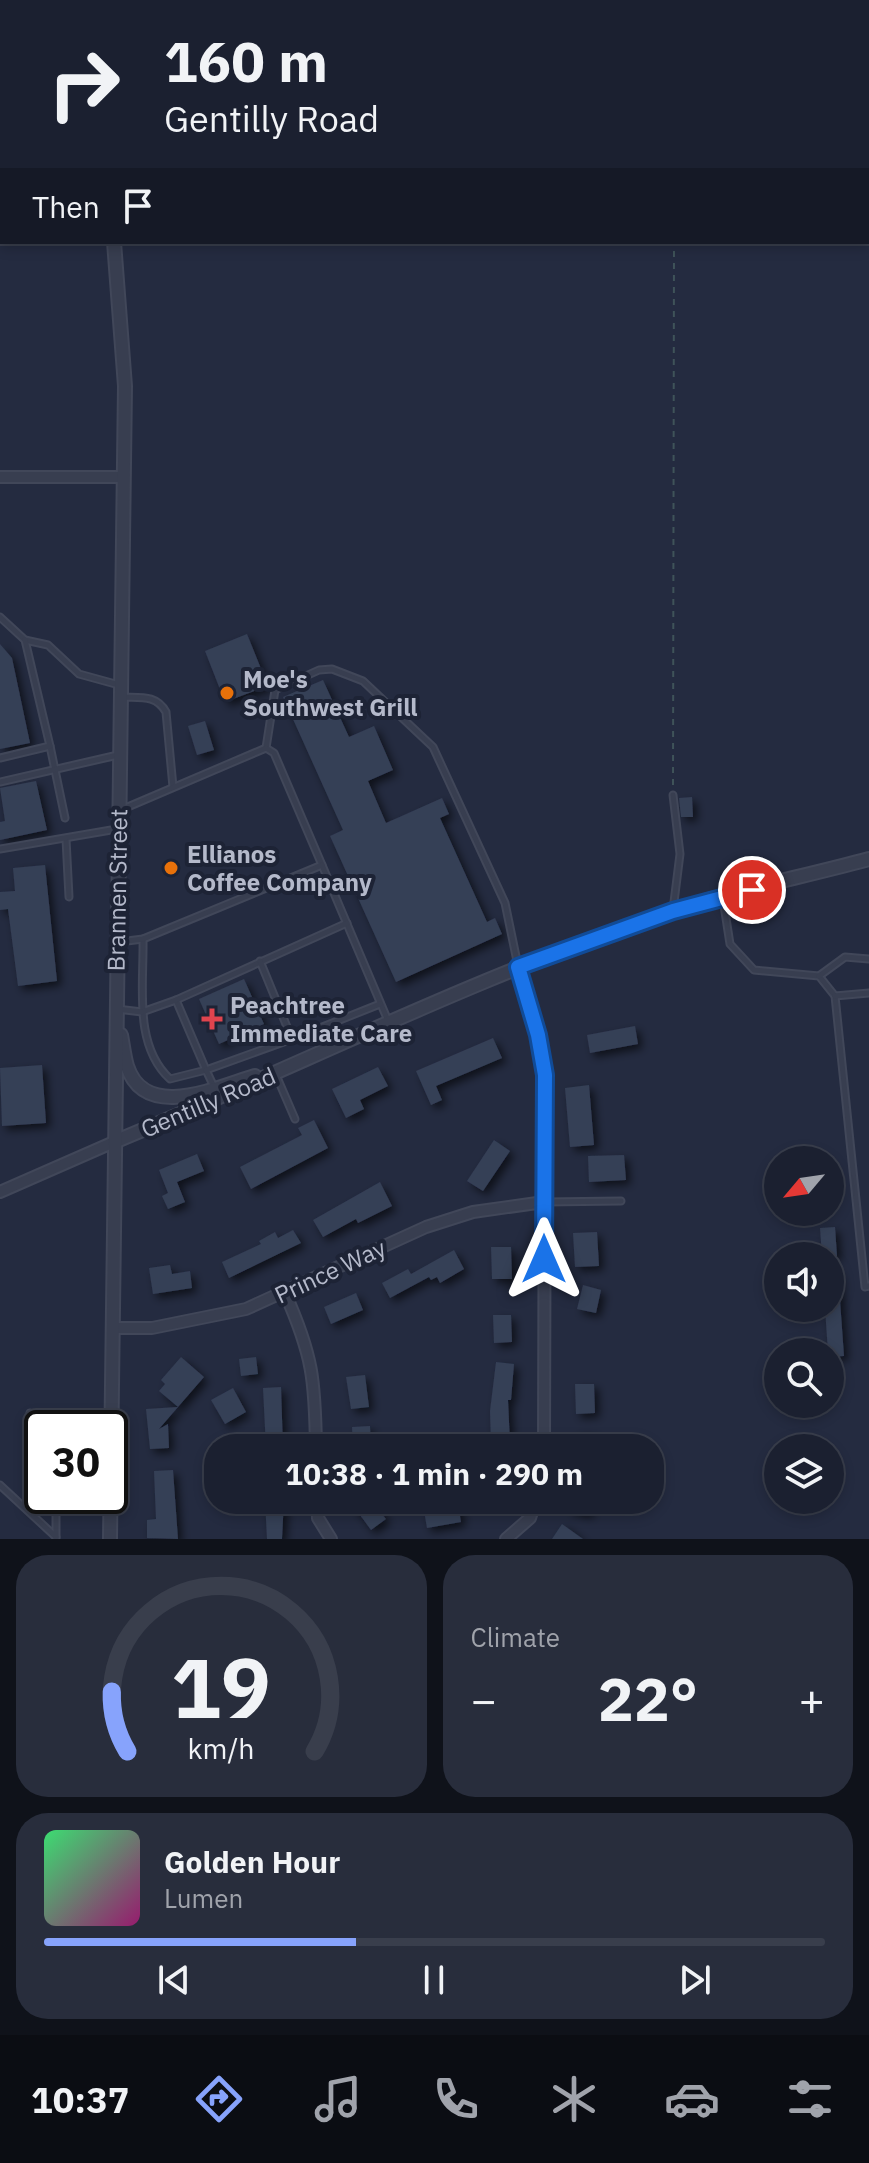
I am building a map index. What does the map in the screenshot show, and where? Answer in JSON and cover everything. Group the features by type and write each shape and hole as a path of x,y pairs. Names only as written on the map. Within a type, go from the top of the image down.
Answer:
{"street":[{"name":"Brannen Street","path":"110,1539 125,386 114,244"},
{"path":"0,477 123,477"},
{"name":"Gentilly Road","path":"0,1192 518,967 673,911 869,859"},
{"path":"518,967 538,1035 545,1075 544,1434"},
{"path":"116,1008 127,1067 142,1087 160,1097 175,1098 214,1089 316,1057"},
{"name":"Prince Way","path":"114,1328 152,1328 202,1321 246,1309 426,1227 473,1212 544,1202"},
{"path":"285,1293 311,1358 316,1387 316,1434"},
{"path":"318,1514 331,1539"},
{"path":"506,1539 531,1514"}],"lane":[{"path":"0,617 25,640 48,645 79,674 161,703 166,712 173,787"},
{"path":"25,640 65,818"},
{"path":"266,748 275,690 319,670 332,669 363,681 433,747 505,903 518,967"},
{"path":"0,758 50,746"},
{"path":"118,811 266,748"},
{"path":"266,748 274,753 299,805 389,1024"},
{"path":"0,782 119,755"},
{"path":"673,795 680,854 673,911"},
{"path":"0,849 118,828"},
{"path":"66,839 69,897"},
{"path":"117,942 143,939 322,865"},
{"path":"723,898 730,944 754,970 819,976 845,957 869,959"},
{"path":"116,1008 142,1012 176,1000 347,923"},
{"path":"143,939 142,1012 159,1070 170,1079 206,1070 380,1004"},
{"path":"260,961 292,1039"},
{"path":"819,976 835,996 865,1287 869,1286"},
{"path":"835,996 869,993"},
{"path":"176,1000 214,1089"},
{"path":"275,1074 295,1119"},
{"path":"544,1202 621,1201"},
{"path":"0,1485 56,1538"},
{"path":"56,1514 56,1538"}],"path":[{"path":"673,795 674,244"}],"building":[{"path":"247,634 268,686 225,702 205,651"},
{"path":"0,644 12,658 30,743 0,749"},
{"path":"323,680 349,737 374,726 393,770 368,781 386,823 442,798 449,814 440,818 487,922 495,918 502,934 396,982 330,836 343,830 283,697"},
{"path":"205,721 214,750 197,755 188,726"},
{"path":"36,781 47,830 0,840 0,822 5,821 0,788"},
{"path":"692,797 693,817 681,817 679,798"},
{"path":"45,865 57,981 18,986 8,909 0,910 0,892 15,891 13,868"},
{"path":"244,979 264,1024 219,1044 199,999"},
{"path":"635,1026 638,1044 590,1053 587,1035"},
{"path":"493,1038 502,1058 436,1086 442,1100 431,1105 416,1071"},
{"path":"42,1065 46,1123 2,1126 0,1068"},
{"path":"378,1067 388,1086 360,1100 364,1109 346,1118 332,1089"},
{"path":"589,1085 594,1145 570,1147 565,1088"},
{"path":"314,1120 328,1148 251,1189 240,1167 302,1135 298,1128"},
{"path":"494,1140 510,1151 483,1191 467,1181"},
{"path":"197,1154 204,1171 177,1182 185,1202 168,1209 162,1196 168,1193 159,1170"},
{"path":"624,1155 626,1180 589,1182 588,1156"},
{"path":"380,1182 392,1206 358,1223 356,1219 323,1237 313,1220"},
{"path":"835,1227 836,1242 821,1242 820,1228"},
{"path":"293,1230 301,1243 229,1278 222,1262 261,1244 259,1241 275,1232 278,1238"},
{"path":"597,1232 599,1266 575,1267 573,1233"},
{"path":"491,1247 511,1247 512,1279 492,1279"},
{"path":"454,1250 464,1269 440,1283 437,1277 431,1280 429,1277 390,1298 382,1283 408,1269 411,1274"},
{"path":"170,1265 172,1274 190,1271 192,1288 153,1294 149,1268"},
{"path":"583,1285 601,1290 596,1313 577,1309"},
{"path":"356,1293 363,1310 331,1324 324,1307"},
{"path":"493,1315 511,1315 512,1342 494,1343"},
{"path":"826,1322 842,1322 843,1338 827,1338"},
{"path":"181,1357 204,1377 178,1407 159,1391 165,1384 161,1380"},
{"path":"256,1357 258,1374 241,1376 239,1359"},
{"path":"496,1362 514,1364 511,1400 508,1400 510,1434 491,1434"},
{"path":"365,1375 369,1407 351,1409 346,1377"},
{"path":"575,1384 594,1384 595,1413 576,1414"},
{"path":"281,1387 283,1434 265,1434 263,1388"},
{"path":"233,1388 246,1412 225,1424 211,1400"},
{"path":"178,1407 159,1429 168,1424 169,1448 150,1449 146,1409"},
{"path":"370,1426 370,1434 352,1434 352,1427"},
{"path":"173,1470 178,1539 147,1538 147,1520 156,1519 154,1471"},
{"path":"266,1514 283,1514 282,1539 267,1539"},
{"path":"359,1514 382,1514 386,1519 371,1530"},
{"path":"425,1514 460,1514 461,1522 427,1528"},
{"path":"562,1524 583,1539 552,1539"}],"place":[{"name":"Moe's Southwest Grill","path":"227,693"},
{"name":"Ellianos Coffee Company","path":"171,868"},
{"name":"Peachtree Immediate Care","path":"212,1019"}],"route":[{"path":"544,1259 545,1075 538,1035 518,967 673,911 752,890"}]}
